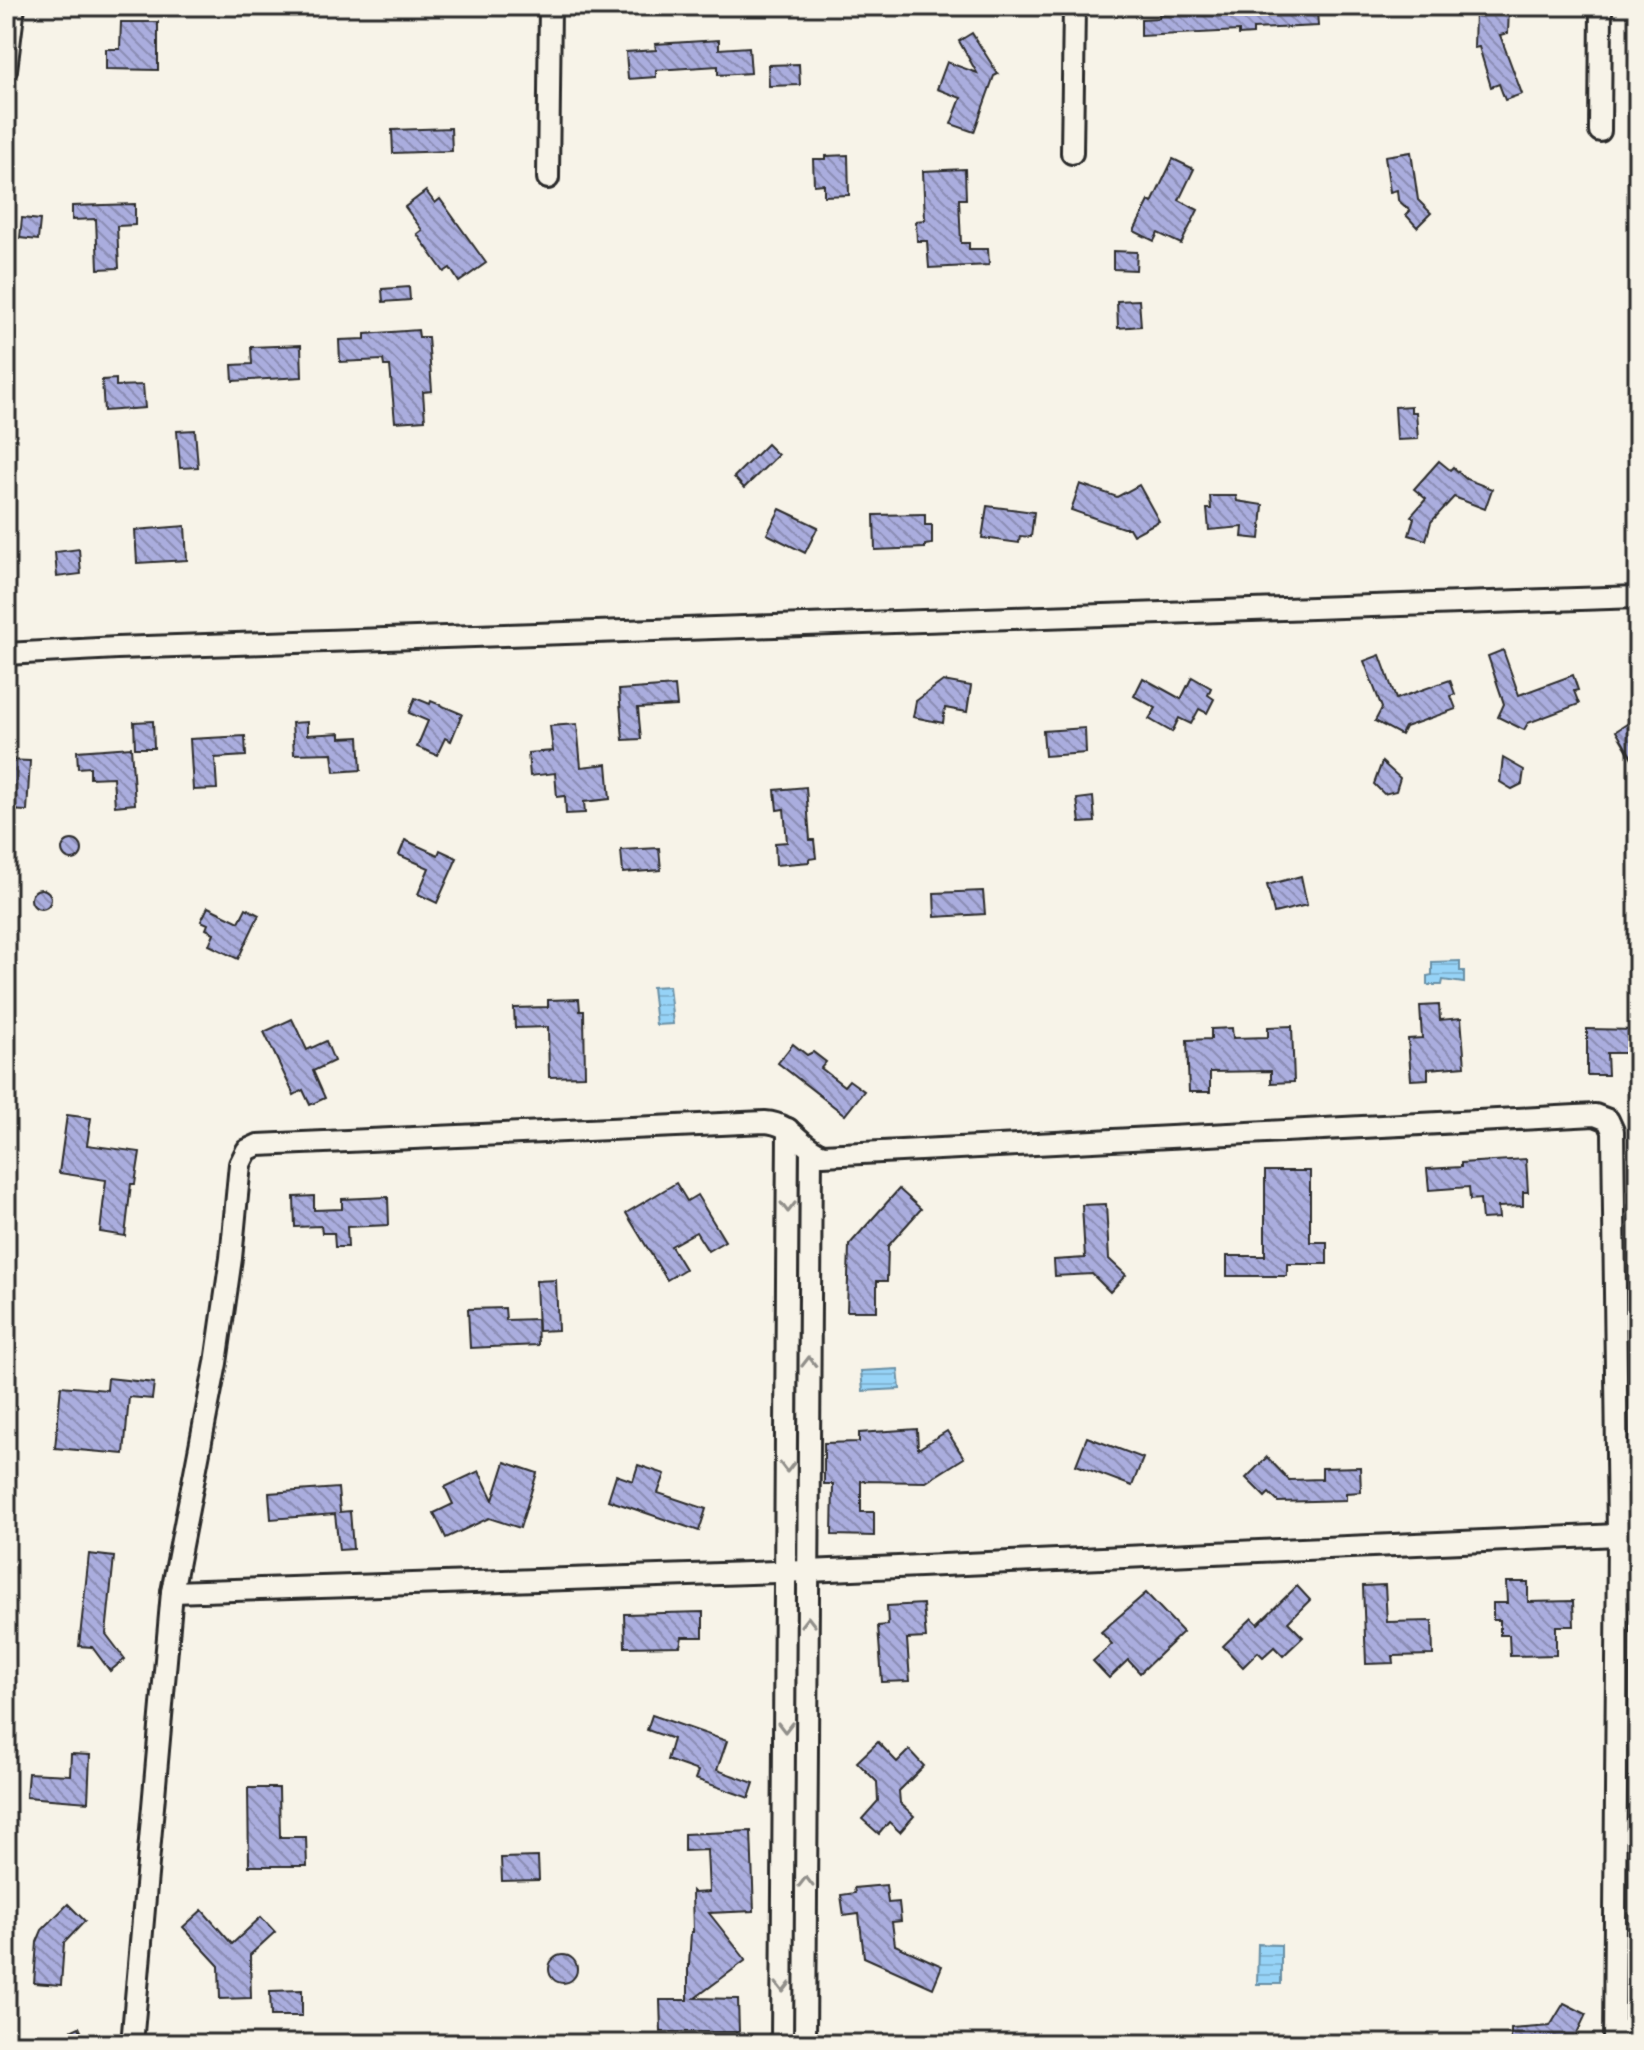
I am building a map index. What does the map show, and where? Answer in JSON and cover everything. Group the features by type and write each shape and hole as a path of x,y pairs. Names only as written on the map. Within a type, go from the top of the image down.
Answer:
{"street":[{"path":"6,70 14,6"},
{"path":"548,178 550,6"},
{"path":"1072,153 1074,6"},
{"path":"1600,131 1601,6"},
{"path":"6,654 1638,597"},
{"path":"132,2044 172,1592 216,1363 240,1164 247,1150 258,1145 765,1122 788,1129 811,1150 823,1155 1595,1115 1608,1120 1613,1131 1618,1535 1614,2044"},
{"path":"782,2044 788,1129"},
{"path":"805,2044 811,1150"},
{"path":"172,1592 808,1571 1618,1535"}],"water":[{"path":"1460,961 1464,983 1443,980 1442,985 1427,985 1427,976 1432,975 1432,962"},
{"path":"669,986 673,1024 656,1025 652,987"},
{"path":"898,1369 900,1389 863,1391 861,1371"},
{"path":"1258,1944 1281,1945 1281,1984 1257,1984"}],"building":[{"path":"1170,6 1200,6 1200,15 1230,13 1230,10 1264,9 1264,13 1317,11 1318,26 1253,29 1253,34 1239,35 1239,31 1141,36 1141,19 1170,14"},
{"path":"1509,9 1508,33 1500,35 1522,94 1505,100 1499,84 1491,87 1479,47 1474,48 1475,11"},
{"path":"121,22 158,22 158,70 106,69 106,49 120,49"},
{"path":"972,33 998,74 994,76 974,132 951,124 961,98 937,89 947,62 977,73 959,41"},
{"path":"719,40 719,49 749,47 751,73 718,75 718,66 656,70 656,77 628,79 626,52 656,50 655,44"},
{"path":"799,64 800,85 769,86 768,65"},
{"path":"451,128 452,151 393,153 392,130"},
{"path":"1411,152 1418,200 1431,213 1417,227 1406,215 1410,211 1398,200 1397,190 1390,192 1385,156"},
{"path":"848,155 849,195 824,196 824,184 814,185 813,159"},
{"path":"1173,159 1194,169 1179,200 1198,210 1181,244 1158,233 1154,241 1134,231 1149,201 1152,203"},
{"path":"965,169 966,199 959,199 961,243 969,243 969,249 988,249 989,265 929,268 927,241 917,241 916,221 925,220 923,171"},
{"path":"426,191 435,203 440,199 486,263 459,282 450,268 444,272 417,234 422,230 405,207"},
{"path":"135,204 135,225 117,226 119,268 98,269 96,219 72,220 72,206"},
{"path":"22,218 40,220 38,240 20,238"},
{"path":"1113,251 1137,252 1136,270 1113,269"},
{"path":"409,287 410,300 383,302 382,289"},
{"path":"1139,300 1141,326 1118,328 1117,301"},
{"path":"418,330 419,337 428,337 432,391 423,392 425,420 395,422 390,366 384,366 383,360 340,362 339,340 365,339 365,334"},
{"path":"301,345 302,377 233,381 232,365 252,364 251,347"},
{"path":"116,379 116,386 143,385 145,408 104,411 102,380"},
{"path":"1411,406 1411,412 1416,412 1418,439 1397,440 1395,407"},
{"path":"195,430 198,467 180,468 177,431"},
{"path":"767,444 778,455 744,488 734,477"},
{"path":"1439,461 1450,470 1453,467 1466,479 1492,489 1485,509 1454,497 1431,522 1426,540 1409,535 1414,518 1411,516 1426,499 1414,489"},
{"path":"1080,484 1117,497 1139,485 1159,521 1133,535 1129,528 1071,510"},
{"path":"1210,496 1236,496 1237,501 1263,505 1260,539 1242,537 1243,527 1209,530 1207,509 1211,509"},
{"path":"987,506 1034,512 1031,537 1020,536 1019,543 982,538"},
{"path":"780,509 818,527 805,553 767,534"},
{"path":"925,514 925,525 932,525 932,544 925,545 925,548 875,550 874,515"},
{"path":"185,526 187,560 137,563 135,530"},
{"path":"79,549 81,574 57,577 55,552"},
{"path":"1503,650 1519,695 1573,675 1579,704 1528,723 1524,730 1498,717 1504,704 1488,656"},
{"path":"1380,655 1396,699 1450,680 1456,709 1405,727 1401,735 1375,721 1382,708 1364,661"},
{"path":"1192,677 1211,688 1208,695 1214,699 1207,713 1199,709 1191,724 1179,718 1172,732 1149,719 1156,708 1134,696 1143,678 1181,699"},
{"path":"943,681 971,686 967,712 945,708 943,723 913,717 916,701"},
{"path":"675,686 677,706 638,708 641,739 623,740 619,690"},
{"path":"415,698 462,714 451,741 445,738 437,755 417,747 428,721 409,713"},
{"path":"153,721 154,748 135,748 134,722"},
{"path":"307,722 307,735 340,733 340,738 359,737 361,770 334,772 332,753 294,754 292,723"},
{"path":"1630,722 1638,734 1638,768 1616,731"},
{"path":"577,724 581,767 607,764 610,799 584,802 585,813 566,814 565,796 557,797 555,773 530,776 528,753 553,751 550,726"},
{"path":"1085,728 1086,753 1045,756 1043,731"},
{"path":"245,736 246,756 215,758 217,789 193,790 190,739"},
{"path":"131,747 135,804 115,806 113,777 90,778 90,767 78,768 77,751"},
{"path":"1503,758 1524,770 1522,784 1512,789 1500,782"},
{"path":"7,760 30,761 27,811 6,810"},
{"path":"1382,762 1400,778 1396,791 1384,794 1374,784"},
{"path":"806,787 810,840 814,840 816,858 809,859 809,862 776,865 775,843 787,842 784,809 777,810 775,790"},
{"path":"1093,797 1095,822 1080,823 1077,799"},
{"path":"68,840 76,840 82,850 76,860 68,860 62,854 62,846"},
{"path":"405,840 438,855 440,850 457,858 437,903 418,894 429,868 399,855"},
{"path":"659,848 661,870 623,873 621,850"},
{"path":"1301,876 1307,905 1274,913 1267,885"},
{"path":"37,889 45,889 51,899 45,909 37,909 31,903 31,895"},
{"path":"983,891 985,914 935,917 934,893"},
{"path":"208,907 239,922 246,908 259,915 238,959 209,945 214,933 206,929 208,924 201,921"},
{"path":"579,999 580,1011 584,1011 585,1076 549,1077 548,1027 515,1028 514,1008 548,1007 548,1000"},
{"path":"1439,1005 1440,1020 1461,1018 1465,1066 1428,1069 1428,1079 1411,1080 1408,1039 1422,1038 1420,1006"},
{"path":"292,1019 307,1050 326,1041 334,1061 313,1071 325,1098 310,1105 303,1090 294,1095 264,1032"},
{"path":"1292,1026 1294,1082 1271,1083 1271,1071 1210,1072 1210,1092 1189,1092 1187,1040 1211,1039 1211,1029 1232,1028 1233,1038 1268,1037 1268,1027"},
{"path":"1587,1029 1638,1030 1638,1053 1607,1053 1608,1075 1587,1075"},
{"path":"793,1044 807,1055 813,1052 826,1062 821,1068 844,1086 849,1080 864,1091 845,1115 778,1063"},
{"path":"67,1115 91,1118 87,1145 140,1152 135,1184 131,1184 125,1236 100,1232 106,1180 59,1173"},
{"path":"1526,1159 1528,1192 1523,1192 1523,1206 1498,1207 1499,1218 1482,1219 1480,1199 1470,1200 1469,1187 1429,1190 1427,1169 1461,1167 1461,1163"},
{"path":"1265,1171 1310,1171 1310,1242 1327,1242 1327,1264 1287,1264 1287,1276 1227,1276 1227,1256 1265,1256"},
{"path":"676,1183 687,1201 697,1195 725,1241 708,1251 696,1232 671,1246 685,1269 667,1280 626,1213"},
{"path":"899,1189 921,1209 888,1246 887,1281 877,1281 877,1311 847,1311 849,1245"},
{"path":"314,1196 314,1210 342,1209 342,1199 388,1197 389,1225 347,1227 348,1247 335,1247 334,1233 322,1233 321,1226 295,1227 294,1197"},
{"path":"1106,1204 1109,1259 1126,1275 1110,1292 1092,1274 1055,1276 1054,1260 1085,1258 1082,1205"},
{"path":"556,1280 558,1330 538,1331 536,1281"},
{"path":"505,1308 506,1320 537,1319 538,1345 470,1348 468,1309"},
{"path":"108,1378 154,1383 152,1399 129,1397 124,1454 55,1448 61,1386 107,1390"},
{"path":"917,1429 918,1449 947,1431 964,1458 926,1482 861,1481 861,1512 874,1512 874,1536 832,1535 833,1484 824,1484 824,1443 859,1442 859,1433"},
{"path":"1087,1437 1143,1458 1132,1486 1076,1465"},
{"path":"1267,1457 1289,1480 1322,1479 1322,1468 1360,1467 1361,1492 1346,1493 1346,1500 1278,1502 1269,1493 1265,1497 1246,1478"},
{"path":"505,1462 537,1473 520,1528 489,1518 446,1538 434,1513 453,1504 445,1487 479,1471 493,1500"},
{"path":"638,1465 665,1474 658,1493 706,1509 699,1531 608,1500 616,1475 633,1481"},
{"path":"338,1488 340,1512 350,1511 353,1549 339,1550 335,1514 271,1519 269,1493"},
{"path":"89,1554 114,1557 106,1634 125,1659 110,1671 92,1647 79,1646"},
{"path":"1506,1582 1528,1582 1528,1602 1573,1601 1574,1626 1556,1626 1556,1655 1510,1656 1509,1635 1500,1635 1500,1620 1493,1620 1493,1603 1507,1603"},
{"path":"1385,1585 1387,1622 1432,1621 1433,1655 1393,1656 1394,1663 1366,1664 1363,1586"},
{"path":"1297,1586 1310,1600 1288,1622 1303,1637 1283,1656 1274,1647 1263,1657 1258,1652 1243,1667 1223,1646 1252,1618 1258,1624"},
{"path":"1146,1593 1183,1632 1140,1673 1128,1660 1109,1678 1093,1661 1112,1644 1101,1632"},
{"path":"923,1604 926,1638 907,1639 910,1681 882,1682 878,1626 888,1625 887,1606"},
{"path":"703,1612 703,1637 682,1637 680,1646 625,1647 624,1614"},
{"path":"652,1715 727,1741 717,1770 754,1783 749,1798 695,1779 698,1771 667,1760 673,1739 647,1730"},
{"path":"878,1742 897,1762 909,1750 924,1766 899,1791 900,1803 914,1816 900,1832 889,1822 879,1834 862,1819 878,1801 877,1782 857,1762"},
{"path":"71,1754 90,1755 88,1802 26,1797 28,1773 70,1775"},
{"path":"248,1788 279,1788 280,1837 306,1837 307,1866 249,1866"},
{"path":"751,1831 754,1911 709,1913 746,1960 695,1998 738,1999 739,2032 661,2032 660,2000 688,2000 688,1965 693,1932 692,1891 709,1892 707,1850 684,1851 684,1834"},
{"path":"538,1857 539,1880 502,1881 501,1858"},
{"path":"886,1885 888,1903 899,1902 901,1921 892,1922 895,1945 942,1966 933,1988 864,1957 859,1914 844,1916 841,1895 855,1893 854,1888"},
{"path":"68,1904 85,1921 64,1943 61,1985 34,1983 37,1942 42,1930"},
{"path":"202,1910 232,1944 261,1917 275,1932 250,1955 251,1998 220,1999 219,1966 183,1927"},
{"path":"563,1955 573,1959 577,1969 573,1979 563,1983 553,1979 549,1969 553,1959"},
{"path":"302,1990 302,2016 271,2016 270,1991"},
{"path":"1564,2003 1586,2014 1572,2044 1511,2044 1511,2029 1550,2026"},
{"path":"79,2027 87,2044 42,2044"}]}
